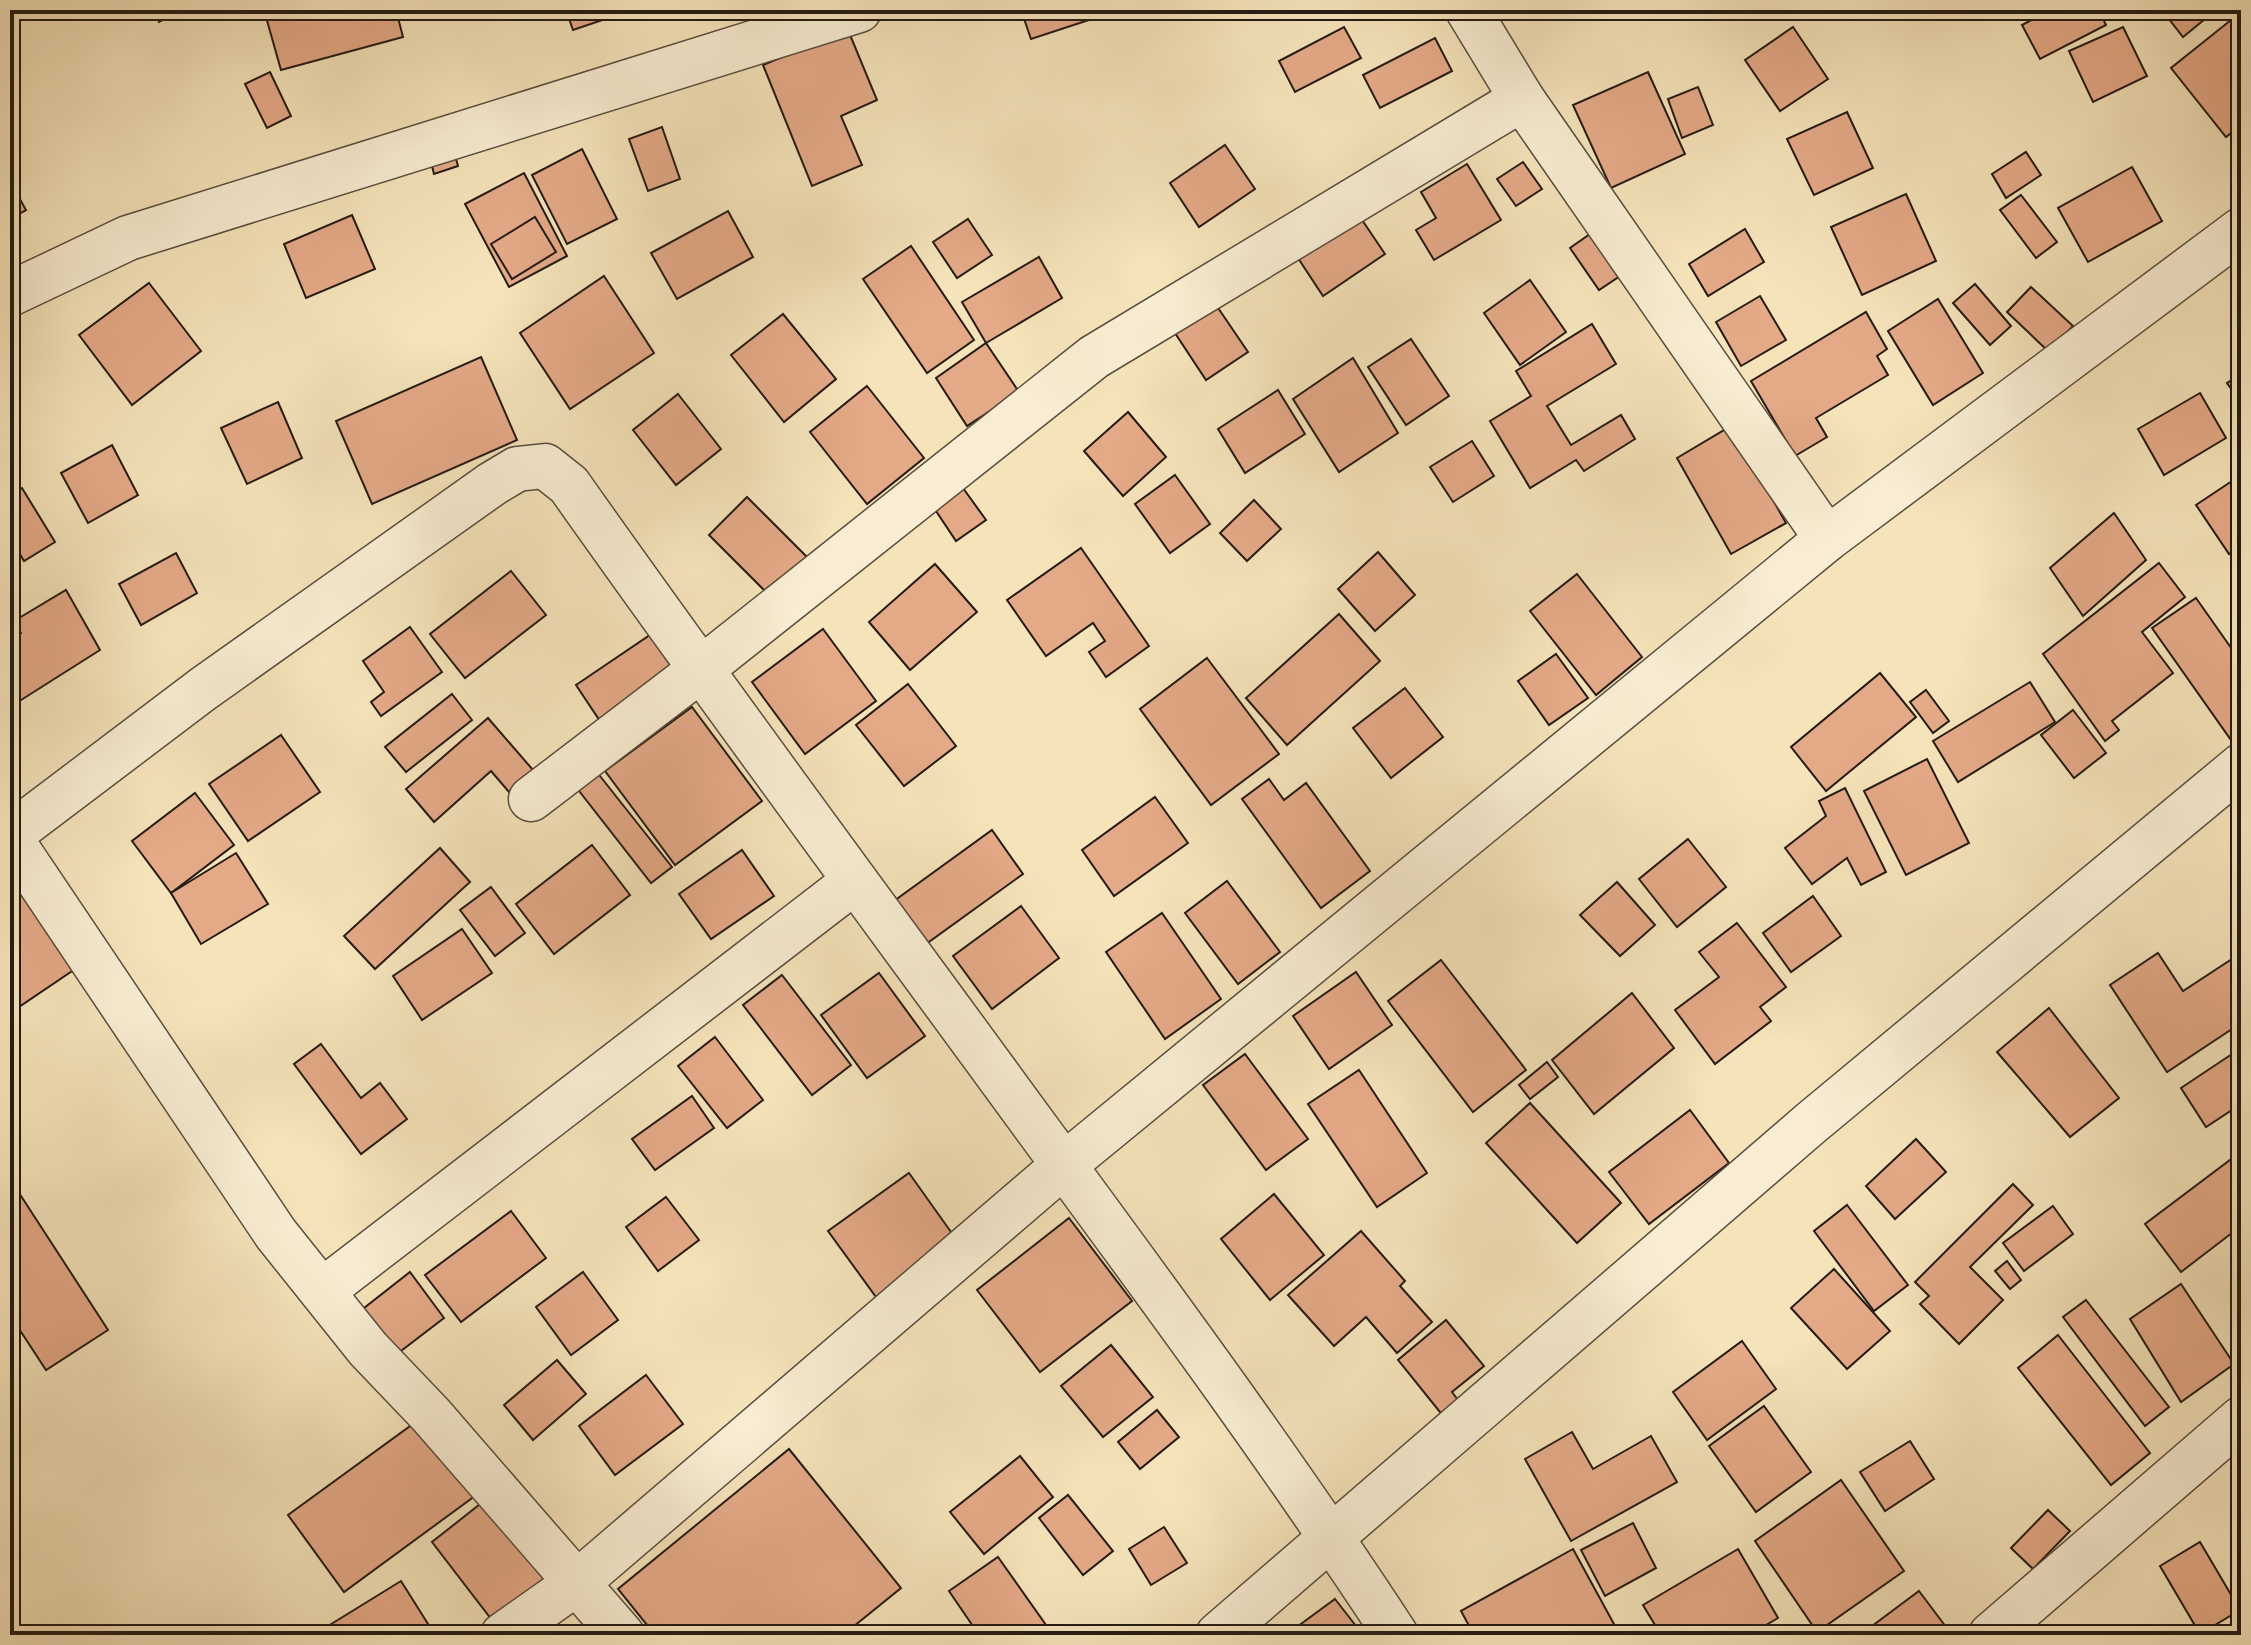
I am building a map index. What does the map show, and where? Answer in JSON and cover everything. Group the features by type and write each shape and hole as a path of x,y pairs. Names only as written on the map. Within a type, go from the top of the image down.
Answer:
{"street":[{"path":"10,294 128,238 859,10"},
{"path":"1468,10 1522,99 1827,539"},
{"path":"531,799 700,670 1094,357 1522,99"},
{"path":"503,1635 578,1582 1064,1165 1827,539 2241,230"},
{"path":"622,1635 368,1349 267,1221 10,837 203,689 517,469 545,466 569,485 700,670 1064,1165 1333,1538 1396,1635"},
{"path":"1218,1635 1811,1123 2241,766"},
{"path":"322,1291 855,881"},
{"path":"1991,1635 2241,1419"}],"building":[{"path":"153,10 182,10 159,22"},
{"path":"264,10 396,10 403,37 281,70"},
{"path":"566,10 629,10 629,11 573,30"},
{"path":"1021,10 1096,10 1098,17 1031,39"},
{"path":"2050,10 2099,10 2106,25 2040,59 2022,25"},
{"path":"2162,10 2216,10 2183,37"},
{"path":"2241,12 2241,125 2226,137 2171,68"},
{"path":"1344,27 1361,58 1295,92 1279,61"},
{"path":"1793,27 1828,79 1780,111 1745,60"},
{"path":"2123,27 2147,76 2093,102 2069,51"},
{"path":"848,30 877,100 841,116 862,165 812,186 763,65"},
{"path":"1435,38 1452,71 1380,108 1363,75"},
{"path":"270,72 291,116 267,128 245,84"},
{"path":"1648,72 1685,154 1611,188 1573,105"},
{"path":"1698,87 1713,125 1682,138 1668,99"},
{"path":"1847,112 1873,168 1814,195 1787,139"},
{"path":"662,127 680,179 648,191 629,139"},
{"path":"1225,145 1255,189 1199,227 1170,183"},
{"path":"582,149 617,219 567,244 532,175"},
{"path":"2026,152 2041,175 2006,198 1992,174"},
{"path":"455,155 458,166 434,174 431,162"},
{"path":"1523,162 1542,189 1516,206 1497,179"},
{"path":"1467,164 1501,220 1434,260 1416,230 1436,218 1421,192"},
{"path":"2132,167 2162,221 2088,262 2058,208"},
{"path":"524,173 567,256 509,287 465,204"},
{"path":"10,181 26,210 10,219"},
{"path":"1906,194 1936,261 1862,295 1831,227"},
{"path":"2021,195 2057,242 2036,258 2000,210"},
{"path":"728,211 753,257 677,299 651,253"},
{"path":"1356,211 1385,254 1323,296 1294,252"},
{"path":"352,215 375,269 306,298 284,244"},
{"path":"535,217 556,252 512,279 491,244"},
{"path":"968,219 992,255 957,278 933,242"},
{"path":"1600,227 1629,270 1599,290 1570,248"},
{"path":"1745,229 1764,262 1708,296 1689,264"},
{"path":"911,246 974,340 927,373 863,279"},
{"path":"1039,257 1062,298 986,343 962,302"},
{"path":"604,276 654,353 570,409 520,333"},
{"path":"1530,280 1566,332 1520,365 1484,313"},
{"path":"149,283 201,351 132,405 79,335"},
{"path":"1975,284 2011,326 1990,345 1953,303"},
{"path":"2031,287 2073,326 2049,352 2007,312"},
{"path":"1760,296 1786,340 1741,366 1716,322"},
{"path":"1212,299 1248,352 1206,380 1171,327"},
{"path":"1938,299 1983,373 1933,405 1888,331"},
{"path":"1866,312 1887,349 1877,356 1888,375 1816,418 1827,437 1795,456 1751,381"},
{"path":"783,314 836,379 784,422 731,355"},
{"path":"1592,324 1616,364 1547,406 1571,445 1621,415 1635,439 1584,471 1576,460 1530,488 1490,421 1531,396 1516,371"},
{"path":"1411,339 1449,396 1406,425 1368,367"},
{"path":"986,343 1019,392 967,426 936,378"},
{"path":"481,357 517,440 372,504 336,421"},
{"path":"1353,358 1398,433 1339,472 1293,399"},
{"path":"2241,374 2241,403 2227,383"},
{"path":"867,386 924,458 867,504 810,432"},
{"path":"1278,390 1305,434 1245,473 1218,429"},
{"path":"2200,393 2226,438 2164,475 2138,429"},
{"path":"678,394 721,449 676,485 633,430"},
{"path":"278,402 302,458 247,484 221,428"},
{"path":"1128,412 1166,457 1123,496 1084,451"},
{"path":"1731,426 1786,523 1731,554 1677,458"},
{"path":"1472,441 1494,476 1453,502 1430,467"},
{"path":"112,445 138,495 88,523 61,473"},
{"path":"1175,475 1210,524 1170,553 1135,504"},
{"path":"2241,475 2241,546 2229,554 2196,505"},
{"path":"22,488 55,542 24,561 10,537 10,495"},
{"path":"963,488 986,520 956,541 934,508"},
{"path":"747,497 812,562 774,600 709,535"},
{"path":"1254,500 1281,529 1247,561 1220,533"},
{"path":"2114,513 2146,560 2083,616 2050,568"},
{"path":"1081,548 1149,646 1106,677 1089,652 1105,641 1093,623 1046,656 1007,600"},
{"path":"1378,552 1415,595 1375,631 1338,589"},
{"path":"176,553 197,593 141,625 119,584"},
{"path":"2159,563 2185,597 2142,632 2173,673 2112,721 2119,730 2105,741 2043,654"},
{"path":"935,564 977,612 910,670 869,622"},
{"path":"511,571 546,615 465,678 430,634"},
{"path":"1577,574 1642,657 1596,695 1530,611"},
{"path":"66,590 100,650 10,707 10,639 21,633 14,621"},
{"path":"2196,598 2241,662 2241,733 2231,740 2152,628"},
{"path":"1339,614 1380,661 1287,745 1246,698"},
{"path":"410,627 442,672 381,716 371,702 384,692 363,661"},
{"path":"823,629 876,701 805,754 752,682"},
{"path":"650,635 677,675 602,724 576,685"},
{"path":"1556,654 1588,698 1549,725 1518,681"},
{"path":"1207,658 1279,754 1211,805 1140,709"},
{"path":"1880,673 1916,717 1826,791 1791,747"},
{"path":"2030,682 2055,722 1958,782 1933,741"},
{"path":"908,684 956,746 904,786 856,725"},
{"path":"1405,688 1443,737 1391,778 1353,728"},
{"path":"1926,690 1949,721 1933,733 1910,702"},
{"path":"452,694 472,720 406,772 385,747"},
{"path":"692,707 762,801 675,865 605,771"},
{"path":"2073,710 2106,753 2074,778 2041,735"},
{"path":"488,718 533,770 509,792 491,771 434,822 406,789"},
{"path":"281,735 320,792 248,841 209,784"},
{"path":"1927,759 1969,843 1906,875 1864,791"},
{"path":"596,771 672,867 651,883 576,787"},
{"path":"1269,779 1284,800 1306,783 1370,871 1321,908 1242,799"},
{"path":"1845,788 1886,872 1861,885 1847,858 1812,884 1785,848 1826,816 1819,801"},
{"path":"195,793 234,845 171,893 132,841"},
{"path":"1155,797 1188,843 1114,896 1082,850"},
{"path":"992,830 1023,874 926,944 894,901"},
{"path":"1688,839 1726,887 1677,927 1639,879"},
{"path":"592,845 630,895 554,954 516,904"},
{"path":"440,848 470,882 375,969 344,936"},
{"path":"742,850 774,896 711,939 679,894"},
{"path":"236,853 268,904 201,944 171,893"},
{"path":"1227,881 1280,952 1238,984 1185,913"},
{"path":"1617,882 1655,925 1620,956 1580,915"},
{"path":"491,887 525,933 495,956 460,910"},
{"path":"30,889 81,965 10,1013 10,903"},
{"path":"1813,896 1841,936 1791,972 1763,933"},
{"path":"1021,906 1059,958 992,1009 953,956"},
{"path":"1162,913 1221,999 1165,1039 1106,952"},
{"path":"1737,923 1786,987 1760,1007 1771,1021 1715,1064 1675,1010 1719,977 1699,952"},
{"path":"462,929 492,973 422,1020 393,976"},
{"path":"2158,953 2183,991 2241,953 2241,1023 2167,1072 2110,985"},
{"path":"1441,960 1526,1070 1473,1112 1388,1001"},
{"path":"1356,972 1392,1025 1329,1069 1293,1016"},
{"path":"879,973 925,1036 867,1078 821,1015"},
{"path":"782,975 851,1065 812,1095 743,1005"},
{"path":"1632,993 1674,1048 1594,1114 1552,1060"},
{"path":"2049,1008 2119,1098 2070,1137 1997,1052"},
{"path":"715,1037 763,1100 727,1128 678,1066"},
{"path":"321,1044 361,1098 380,1083 407,1119 361,1154 294,1064"},
{"path":"2241,1048 2241,1104 2206,1127 2181,1088"},
{"path":"1245,1054 1308,1139 1266,1170 1203,1085"},
{"path":"1547,1062 1558,1077 1530,1099 1519,1085"},
{"path":"1359,1070 1427,1173 1377,1207 1308,1104"},
{"path":"692,1096 714,1128 655,1170 632,1139"},
{"path":"1530,1103 1621,1203 1577,1243 1486,1143"},
{"path":"1690,1110 1729,1163 1649,1224 1609,1172"},
{"path":"1916,1139 1946,1172 1895,1219 1866,1186"},
{"path":"2230,1160 2241,1174 2241,1226 2181,1272 2145,1224"},
{"path":"909,1173 956,1239 876,1297 828,1231"},
{"path":"10,1179 108,1330 46,1370 10,1315"},
{"path":"2013,1184 2033,1205 1970,1267 2003,1300 1959,1344 1920,1304 1929,1296 1915,1282"},
{"path":"1274,1194 1324,1255 1270,1300 1221,1239"},
{"path":"666,1197 699,1240 658,1271 626,1227"},
{"path":"1847,1205 1908,1285 1874,1311 1814,1231"},
{"path":"2053,1206 2073,1234 2024,1271 2003,1243"},
{"path":"511,1211 546,1258 461,1322 425,1275"},
{"path":"1069,1218 1132,1301 1040,1372 977,1290"},
{"path":"1361,1231 1405,1281 1400,1286 1432,1322 1397,1353 1366,1317 1334,1346 1288,1295"},
{"path":"2007,1261 2021,1280 2010,1289 1995,1271"},
{"path":"1834,1269 1890,1331 1847,1369 1791,1308"},
{"path":"410,1272 444,1318 393,1357 359,1312"},
{"path":"583,1272 618,1320 571,1355 536,1307"},
{"path":"2181,1284 2234,1364 2181,1402 2130,1319"},
{"path":"2086,1300 2169,1407 2145,1426 2063,1317"},
{"path":"1446,1320 1484,1366 1452,1392 1464,1408 1448,1422 1398,1360"},
{"path":"2058,1335 2150,1453 2111,1485 2018,1368"},
{"path":"1742,1341 1776,1389 1707,1440 1673,1392"},
{"path":"1111,1345 1153,1397 1103,1437 1061,1386"},
{"path":"557,1360 586,1394 533,1440 504,1405"},
{"path":"646,1375 683,1424 615,1475 579,1426"},
{"path":"1764,1406 1811,1472 1756,1512 1709,1446"},
{"path":"1157,1410 1179,1437 1140,1469 1118,1442"},
{"path":"424,1416 479,1493 344,1592 288,1515"},
{"path":"1572,1432 1593,1469 1651,1436 1677,1482 1571,1541 1525,1459"},
{"path":"1910,1441 1934,1479 1885,1511 1860,1472"},
{"path":"789,1449 901,1588 843,1635 655,1635 618,1589"},
{"path":"1020,1456 1053,1497 984,1554 950,1512"},
{"path":"1841,1480 1904,1571 1817,1632 1755,1541"},
{"path":"1068,1495 1113,1551 1083,1575 1039,1518"},
{"path":"484,1501 547,1581 495,1624 432,1542"},
{"path":"2048,1510 2070,1531 2033,1569 2011,1548"},
{"path":"1633,1523 1656,1568 1605,1596 1581,1550"},
{"path":"1164,1527 1187,1563 1151,1585 1129,1549"},
{"path":"2200,1542 2240,1610 2200,1634 2160,1566"},
{"path":"1573,1549 1615,1626 1600,1635 1474,1635 1461,1611"},
{"path":"1738,1549 1778,1618 1749,1635 1661,1635 1643,1605"},
{"path":"998,1557 1046,1625 1031,1635 979,1635 949,1591"},
{"path":"401,1581 435,1635 333,1635 328,1626"},
{"path":"1919,1591 1952,1635 1860,1635"},
{"path":"1335,1599 1363,1635 1286,1635"}]}
